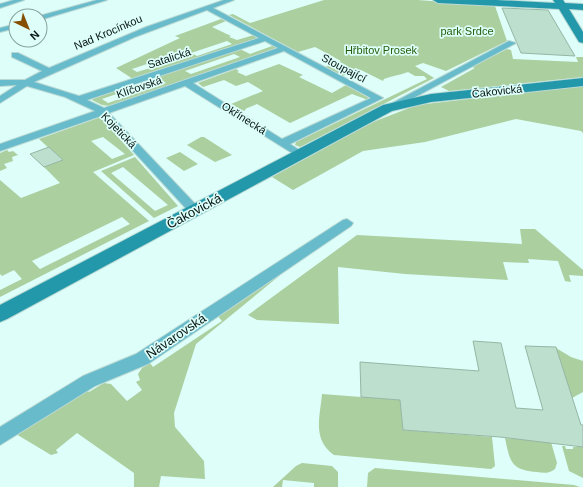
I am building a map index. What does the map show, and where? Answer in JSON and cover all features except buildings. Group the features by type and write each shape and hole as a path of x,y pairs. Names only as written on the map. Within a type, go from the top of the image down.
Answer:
{"main road":[{"path":"438,0 565,3 583,7"},
{"path":"495,0 583,4"},
{"path":"565,3 583,23"},
{"path":"565,3 583,40"},
{"name":"Čakovická","path":"0,314 388,108 431,98 583,82"}],"street":[{"path":"0,6 21,0"},
{"path":"48,16 104,0"},
{"name":"Nad Krocínkou","path":"0,100 23,84 48,71 156,25 231,0"},
{"name":"Stoupající","path":"207,7 378,98 283,143"},
{"name":"Satalická","path":"80,99 266,38"},
{"name":"Čakovická","path":"388,108 512,43"},
{"name":"Klíčovská","path":"0,148 285,48"},
{"path":"15,55 48,71"},
{"name":"Kojetická","path":"0,83 8,82 23,84 57,91 80,99 103,112 195,211"},
{"name":"Okřínecká","path":"187,82 300,155"},
{"name":"Návarovská","path":"0,437 89,381 142,359 347,223"}],"green space":[{"path":"324,0 418,0 495,6 507,41 446,71 423,63 415,66 434,78 300,147 295,145 296,142 427,79 424,76 415,76 408,72 384,79 383,81 361,70 342,76 325,67 341,61 315,47 298,52 229,15 233,14 250,23"},
{"path":"221,19 226,21 212,27 231,36 229,37 237,40 254,35 259,38 133,79 116,68 180,38 175,36","holes":["227,41 232,44 197,56 191,53","171,56 177,60 137,72 132,69"]},
{"path":"275,45 276,48 110,106 102,105 92,100 96,96 238,48 250,54","holes":["234,54 240,57 191,74 185,71","160,79 166,83 108,103 102,99"]},
{"path":"507,49 511,50 513,59 578,62 576,57 583,57 583,77 449,91 441,87 475,68 472,67"},
{"path":"279,64 303,75 299,77 332,93 346,85 369,98 368,100 352,94 290,123 257,104 243,111 231,104 263,91 248,82 236,86 224,80 203,87 198,83 236,69 239,71 237,72 246,76"},
{"path":"583,86 583,133 581,131 516,119 425,142 363,151 293,190 272,177 368,124 417,105"},
{"path":"101,118 134,155 93,172 149,221 0,297 0,290 22,279 14,270 2,276 0,274 0,180 21,198 60,183 44,167 62,160 39,139","holes":["103,137 125,154 112,159 91,141","122,217 130,224 40,269 32,261"]},
{"path":"201,137 204,137 232,155 215,162 187,145"},
{"path":"7,150 9,152 13,151 18,155 12,157 13,161 4,164 7,168 0,171 0,153"},
{"path":"180,152 198,164 184,171 166,158"},
{"path":"135,157 178,206 154,218 101,171","holes":["123,167 168,205 155,211 111,173"]},
{"path":"520,229 535,229 583,270 583,276 569,275 571,282 565,281 558,261 528,259 529,263 503,262 508,280 405,274 338,267 339,324 257,320 248,315 357,235 522,244"},
{"path":"284,272 196,344 174,413 175,427 204,461 205,479 161,476 159,487 134,487 134,473 77,433 56,450 58,453 51,455 16,434 87,390 89,392 104,383 111,384 127,401 142,390 136,382 140,380 138,374 142,368 150,363 153,367 222,321 217,315"},
{"path":"556,348 571,357 583,361 583,392 572,398"},
{"path":"322,394 400,400 403,430 492,437 495,466 491,469 334,455 327,449 320,435 319,419"},
{"path":"505,438 551,442 557,463 555,469 544,473 528,471 517,467 510,459"},
{"path":"562,446 565,446 566,449 583,447 583,478 569,471"},
{"path":"302,463 332,466 338,472 338,487 314,487 314,483 283,480 282,487 273,487 296,466"},
{"path":"375,468 574,485 580,487 367,487 368,473"}],"park label":[{"name":"park Srdce","path":"467,31"},
{"name":"Hřbitov Prosek","path":"381,50"}]}
